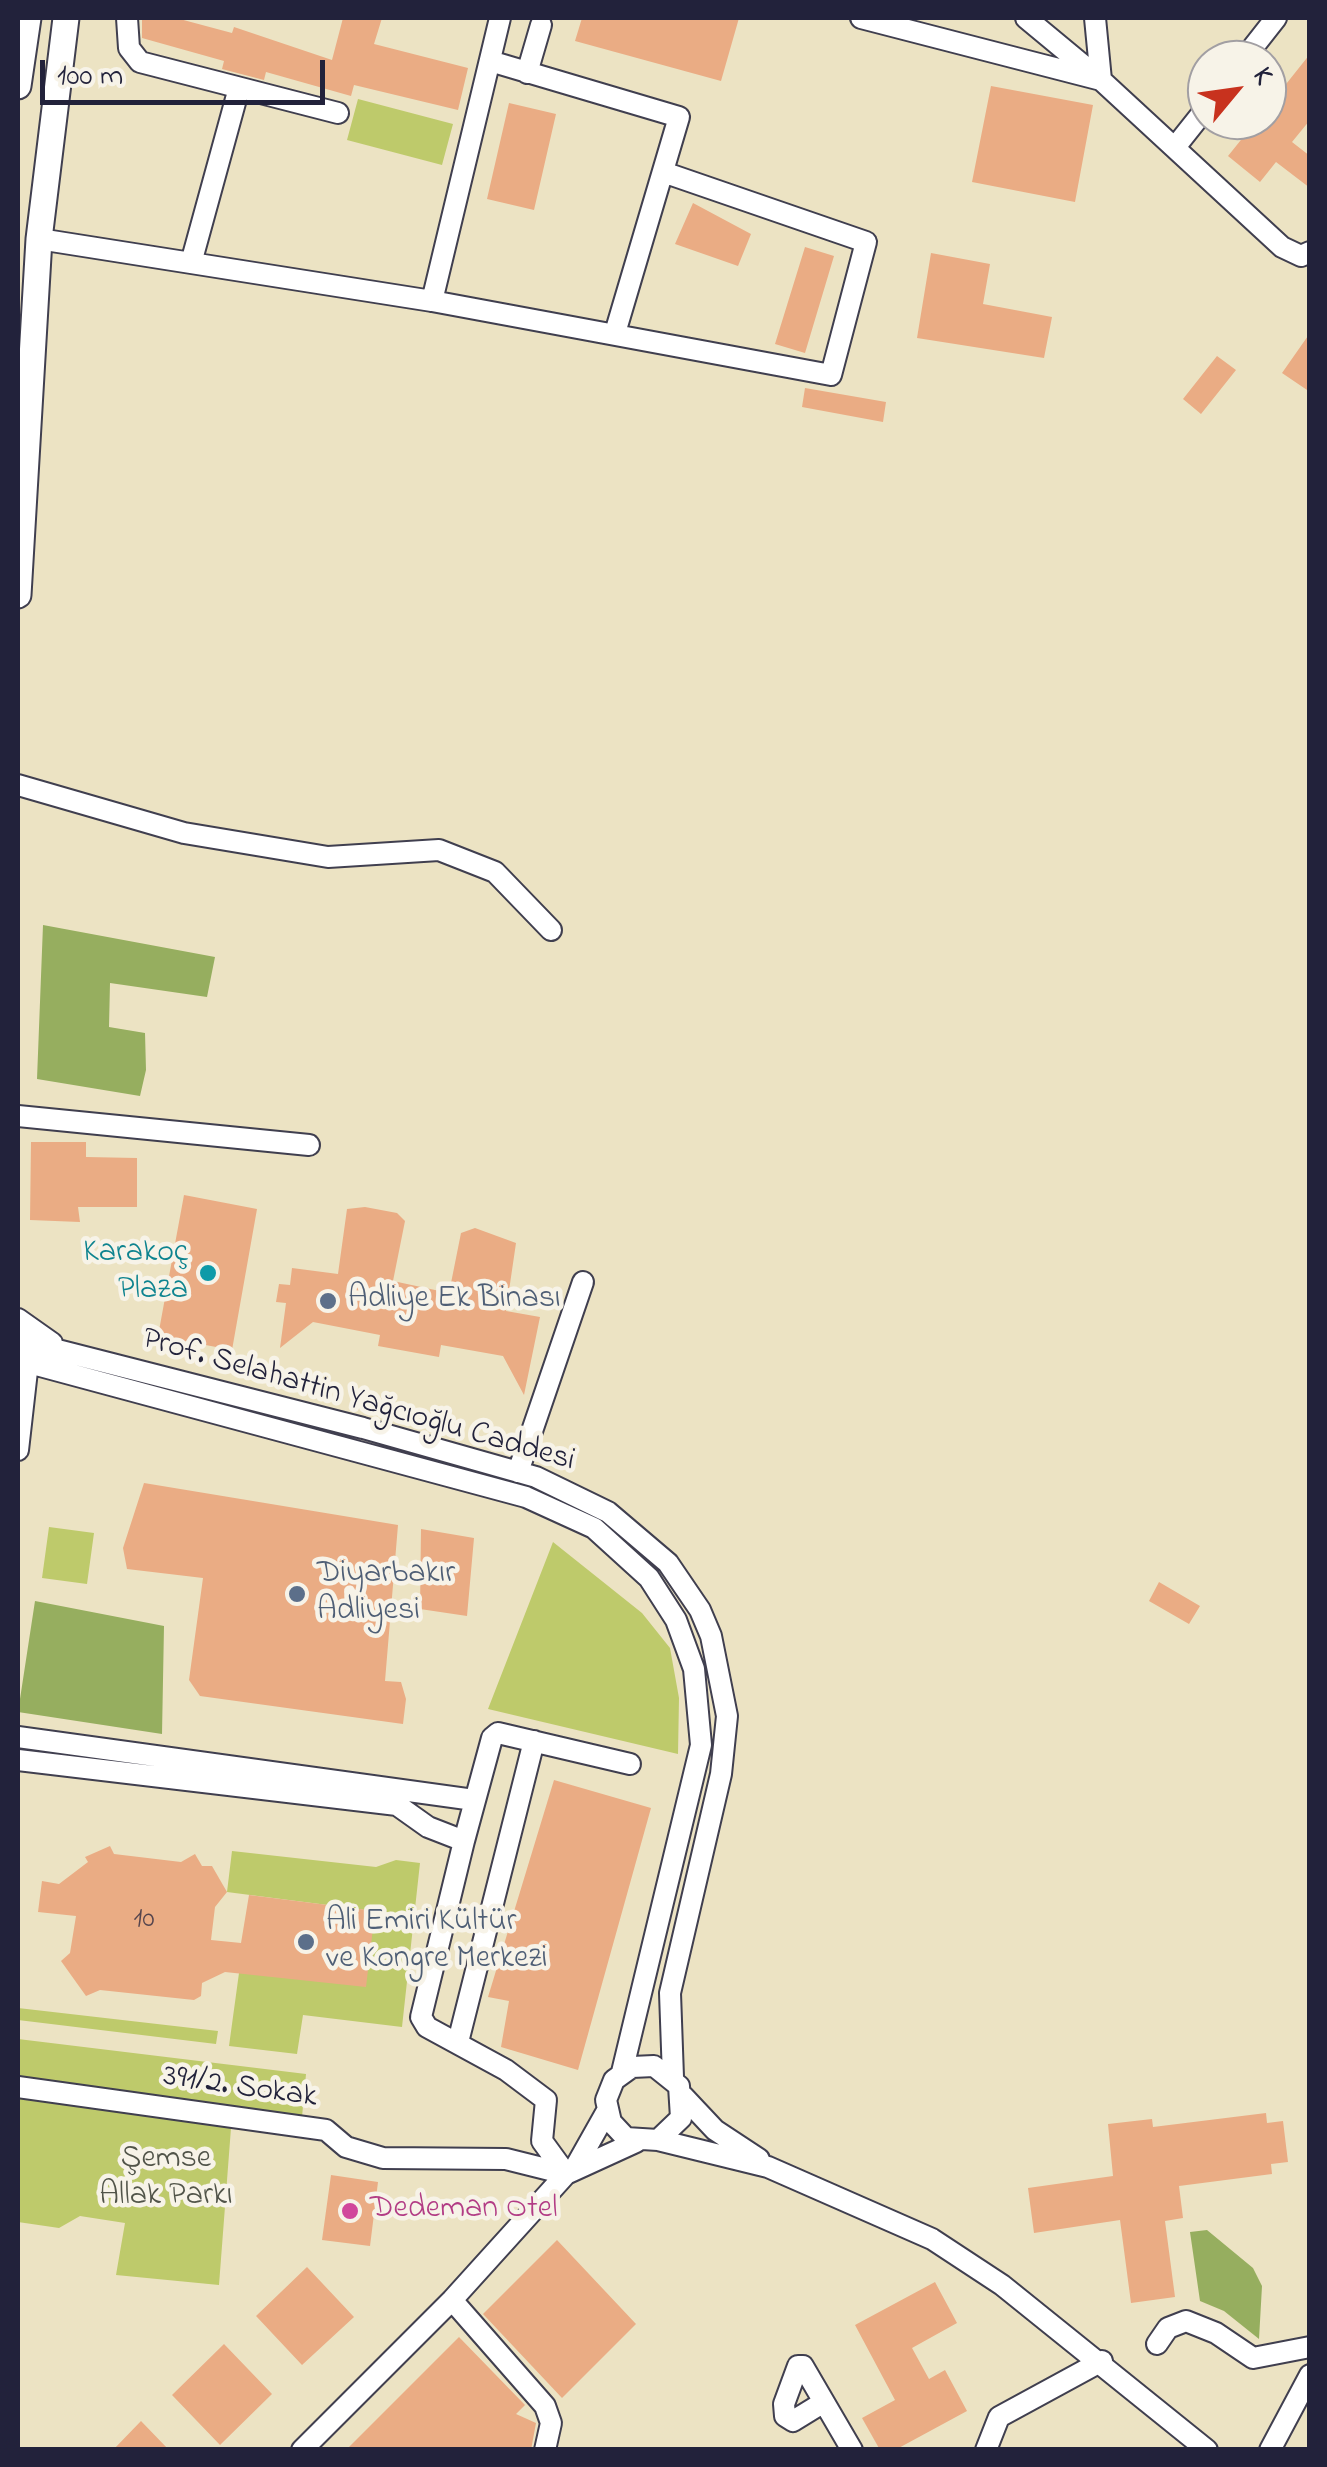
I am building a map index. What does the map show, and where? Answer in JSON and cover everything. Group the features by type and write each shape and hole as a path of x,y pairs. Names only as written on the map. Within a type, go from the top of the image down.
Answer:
{"main road":[{"path":"18,86 28,18"},
{"path":"18,595 39,240 66,18"}],"street":[{"path":"128,18 129,48 140,62 338,113"},
{"path":"432,300 500,18"},
{"path":"861,18 1101,80"},
{"path":"1026,18 1176,146 1282,247 1301,256 1310,252"},
{"path":"1095,18 1101,80"},
{"path":"1259,40 1276,18"},
{"path":"527,72 541,25"},
{"path":"490,61 679,117 615,333"},
{"path":"191,264 238,88"},
{"path":"1176,146 1187,132"},
{"path":"39,240 432,300 831,375 866,242 663,172"},
{"path":"18,785 184,832 328,857 439,850 494,872 551,930"},
{"path":"18,1116 309,1144"},
{"path":"518,1472 583,1282"},
{"path":"18,1319 71,1353"},
{"name":"Prof. Selahattin Yağcıoğlu Caddesi","path":"18,1340 518,1472 584,1498 648,1544 692,1596 720,1662 727,1716 726,1749 670,1994 668,2030 673,2076"},
{"path":"18,1450 23,1361"},
{"name":"Prof. Selahattin Yağcıoğlu Caddesi","path":"23,1361 526,1497 594,1528 649,1578 676,1620 694,1668 701,1745 622,2072"},
{"path":"571,2171 542,2141 546,2100 458,2042 426,2027 421,2008 492,1738 498,1733 630,1764"},
{"path":"18,1737 474,1800"},
{"path":"458,2042 534,1741"},
{"path":"18,1760 398,1805 428,1827 464,1841"},
{"path":"302,2450 452,2300 571,2171 607,2111 609,2090 622,2072 643,2065 673,2076 683,2096 715,2130 768,2168"},
{"name":"391/2. Sokak","path":"18,2086 326,2130 346,2147 383,2158 506,2159 571,2171"},
{"path":"658,2140 676,2128 683,2096"},
{"path":"607,2111 617,2131 636,2142"},
{"path":"571,2171 636,2142 658,2140 768,2168 932,2240 1002,2285 1102,2361 1207,2450"},
{"path":"452,2300 544,2406 551,2423 545,2450"},
{"path":"1157,2344 1168,2328 1186,2321 1216,2333 1253,2358 1310,2347"},
{"path":"986,2450 999,2417 1102,2361"},
{"path":"1270,2450 1310,2375"},
{"path":"824,2402 852,2450"}],"green space":[{"path":"358,99 453,124 442,165 347,140"},
{"path":"43,925 215,957 207,997 110,983 109,1027 145,1033 146,1070 140,1096 37,1079"},
{"path":"49,1527 94,1533 87,1584 42,1578"},
{"path":"553,1542 642,1613 670,1648 679,1698 678,1754 488,1709"},
{"path":"35,1601 164,1626 162,1734 18,1712"},
{"path":"232,1851 376,1867 396,1860 420,1863 402,2027 303,2015 297,2054 229,2046 239,1973 374,1911 227,1892"},
{"path":"18,2008 218,2031 216,2044 18,2020"},
{"path":"18,2039 306,2074 302,2117 18,2077"},
{"name":"Şemse Allak Parkı","path":"18,2098 231,2128 219,2285 116,2275 125,2223 80,2216 59,2228 18,2222"},
{"path":"1207,2230 1253,2268 1262,2286 1259,2339 1224,2311 1200,2301 1190,2232"}],"building":[{"path":"142,18 176,18 232,33 234,27 332,60 343,18 382,18 374,44 468,68 458,110 354,85 351,96 266,72 264,80 222,69 224,61 142,38"},
{"path":"582,18 739,18 721,81 575,41"},
{"path":"1310,54 1310,120 1292,142 1310,156 1310,188 1276,162 1260,182 1228,156 1241,140 1287,140 1287,83"},
{"path":"991,86 1093,105 1075,202 972,182"},
{"path":"509,103 556,114 534,210 487,199"},
{"path":"693,203 751,234 738,266 675,244"},
{"path":"805,247 834,256 805,353 775,344"},
{"path":"931,253 990,264 983,304 1052,317 1044,358 917,338"},
{"path":"1310,333 1310,392 1282,373"},
{"path":"1217,356 1236,370 1201,414 1183,399"},
{"path":"805,388 886,402 883,422 802,407"},
{"path":"31,1142 86,1142 86,1157 137,1158 137,1207 78,1207 80,1222 30,1220"},
{"name":"Karakoç Plaza","path":"184,1195 257,1209 232,1350 158,1336"},
{"name":"Adliye Ek Binası","path":"365,1207 397,1213 405,1221 393,1281 449,1293 461,1233 475,1228 516,1243 506,1311 540,1317 524,1395 503,1356 441,1345 439,1357 378,1346 380,1335 313,1322 280,1348 286,1303 276,1302 279,1284 290,1285 292,1268 338,1274 347,1209"},
{"name":"Diyarbakır Adliyesi","path":"144,1483 398,1525 385,1681 401,1682 406,1699 403,1724 200,1696 189,1680 203,1578 127,1569 123,1548"},
{"path":"421,1529 474,1538 467,1616 420,1609"},
{"path":"1159,1582 1200,1606 1189,1624 1149,1601"},
{"path":"554,1780 651,1808 578,2070 501,2047 509,2001 488,1997"},
{"path":"110,1846 114,1854 181,1862 195,1854 202,1866 212,1866 227,1892 215,1907 211,1940 241,1943 249,1895 375,1911 366,1987 225,1972 202,1983 201,1996 194,2000 100,1990 86,1996 61,1961 70,1953 76,1916 38,1912 42,1881 59,1884 88,1862 85,1857"},
{"path":"1266,2113 1267,2123 1283,2121 1288,2162 1271,2164 1272,2174 1179,2186 1183,2218 1165,2221 1175,2297 1131,2303 1120,2220 1034,2233 1028,2188 1113,2176 1108,2124 1152,2119 1153,2127"},
{"name":"Dedeman Otel","path":"331,2175 378,2182 370,2246 322,2240"},
{"path":"557,2240 636,2324 562,2398 483,2314"},
{"path":"307,2267 354,2317 302,2365 256,2316"},
{"path":"935,2282 957,2323 912,2348 929,2379 945,2370 967,2411 895,2450 880,2450 862,2418 895,2400 855,2325"},
{"path":"459,2337 525,2405 516,2414 536,2423 531,2450 346,2450"},
{"path":"224,2344 272,2394 220,2445 172,2395"},
{"path":"141,2421 169,2450 113,2450"}],"place":[{"name":"Karakoç Plaza","path":"208,1273"},
{"name":"Adliye Ek Binası","path":"328,1301"},
{"name":"Diyarbakır Adliyesi","path":"297,1594"},
{"name":"Ali Emiri Kültür ve Kongre Merkezi","path":"306,1942"},
{"name":"Dedeman Otel","path":"350,2211"}]}
